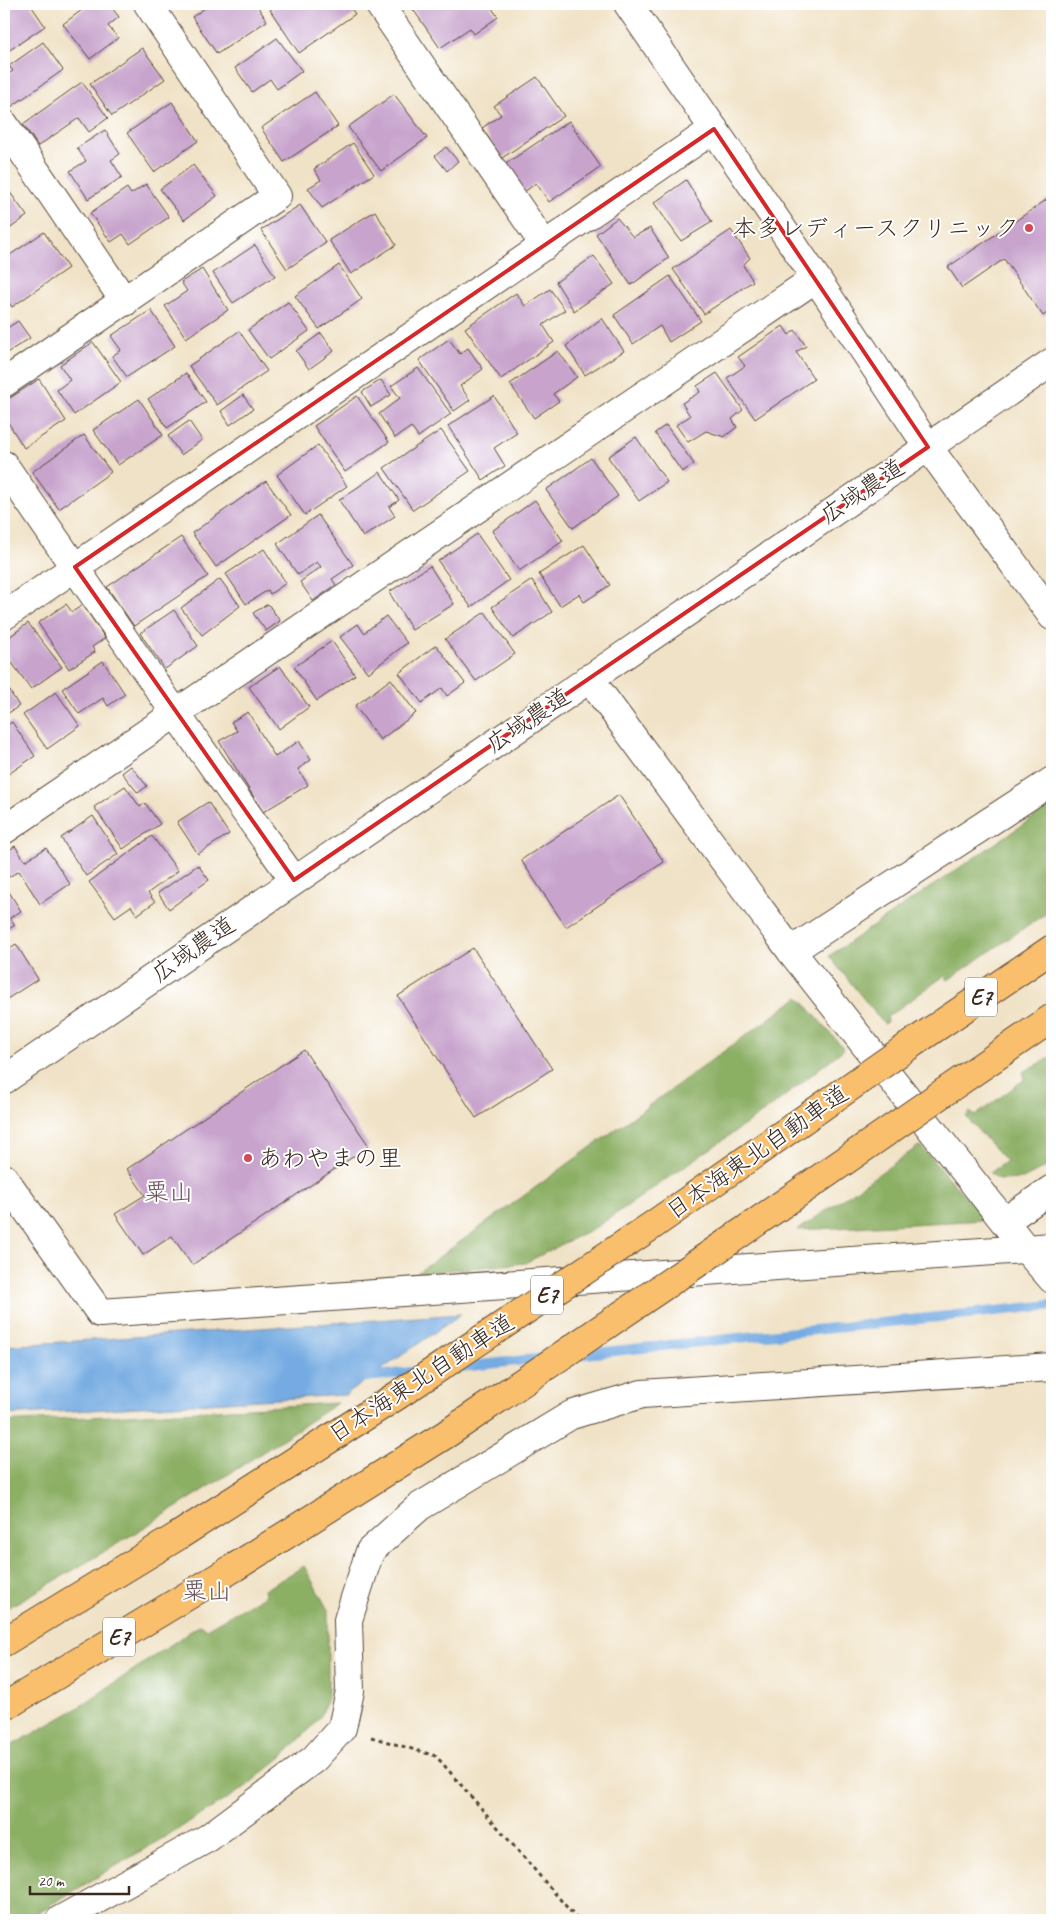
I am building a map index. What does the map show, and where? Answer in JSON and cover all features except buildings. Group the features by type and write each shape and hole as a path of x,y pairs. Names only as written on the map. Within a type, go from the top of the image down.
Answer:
{"highway":[{"name":"日本海東北自動車道","path":"4,1642 178,1536 398,1395 653,1225 910,1045 1052,949"},
{"name":"E7","path":"4,1707 235,1567 448,1433 1052,1018"}],"street":[{"path":"4,383 277,196 148,4"},
{"path":"380,4 545,246"},
{"path":"628,4 816,278 928,447 1052,616"},
{"path":"4,124 124,302"},
{"path":"4,616 714,129"},
{"path":"4,830 816,278"},
{"name":"広域農道","path":"4,1080 1052,362"},
{"path":"4,465 176,714 294,880"},
{"path":"589,678 791,952 1005,1221 1043,1261"},
{"path":"791,952 1052,781"},
{"path":"4,1178 100,1312 1043,1261"},
{"path":"1005,1221 1052,1189"},
{"path":"60,1920 208,1838 314,1759 342,1728 350,1691 348,1620 370,1551 419,1507 571,1415 642,1394 1052,1367"}],"path":[{"path":"342,1728 436,1756 578,1920"}],"highlighted area":[{"path":"714,129 928,447 294,880 75,567"}],"green space":[{"path":"1052,805 1052,909 948,980 944,976 887,1017 887,1022 884,1024 829,956"},
{"path":"799,997 844,1049 771,1107 598,1226 525,1263 417,1273"},
{"path":"1052,1057 1052,1164 1023,1179 999,1180 990,1173 1006,1161 966,1117 970,1112 975,1116 1025,1079 1023,1072"},
{"path":"919,1146 986,1220 798,1230"},
{"path":"337,1403 172,1510 4,1610 4,1422"},
{"path":"304,1566 328,1610 328,1694 322,1714 311,1728 283,1756 244,1788 25,1920 4,1920 4,1750 76,1709 200,1625 206,1629 266,1595 264,1590"}],"water":[{"path":"461,1314 345,1395 4,1415 4,1346"}],"waterway":[{"path":"576,1355 1052,1305"},
{"path":"452,1368 544,1358"},
{"path":"357,1378 420,1371"}],"place":[{"name":"本多レディースクリニック","path":"1029,228"},
{"name":"あわやまの里","path":"248,1158"}],"district":[{"name":"粟山","path":"169,1191"},
{"name":"粟山","path":"207,1590"}]}
